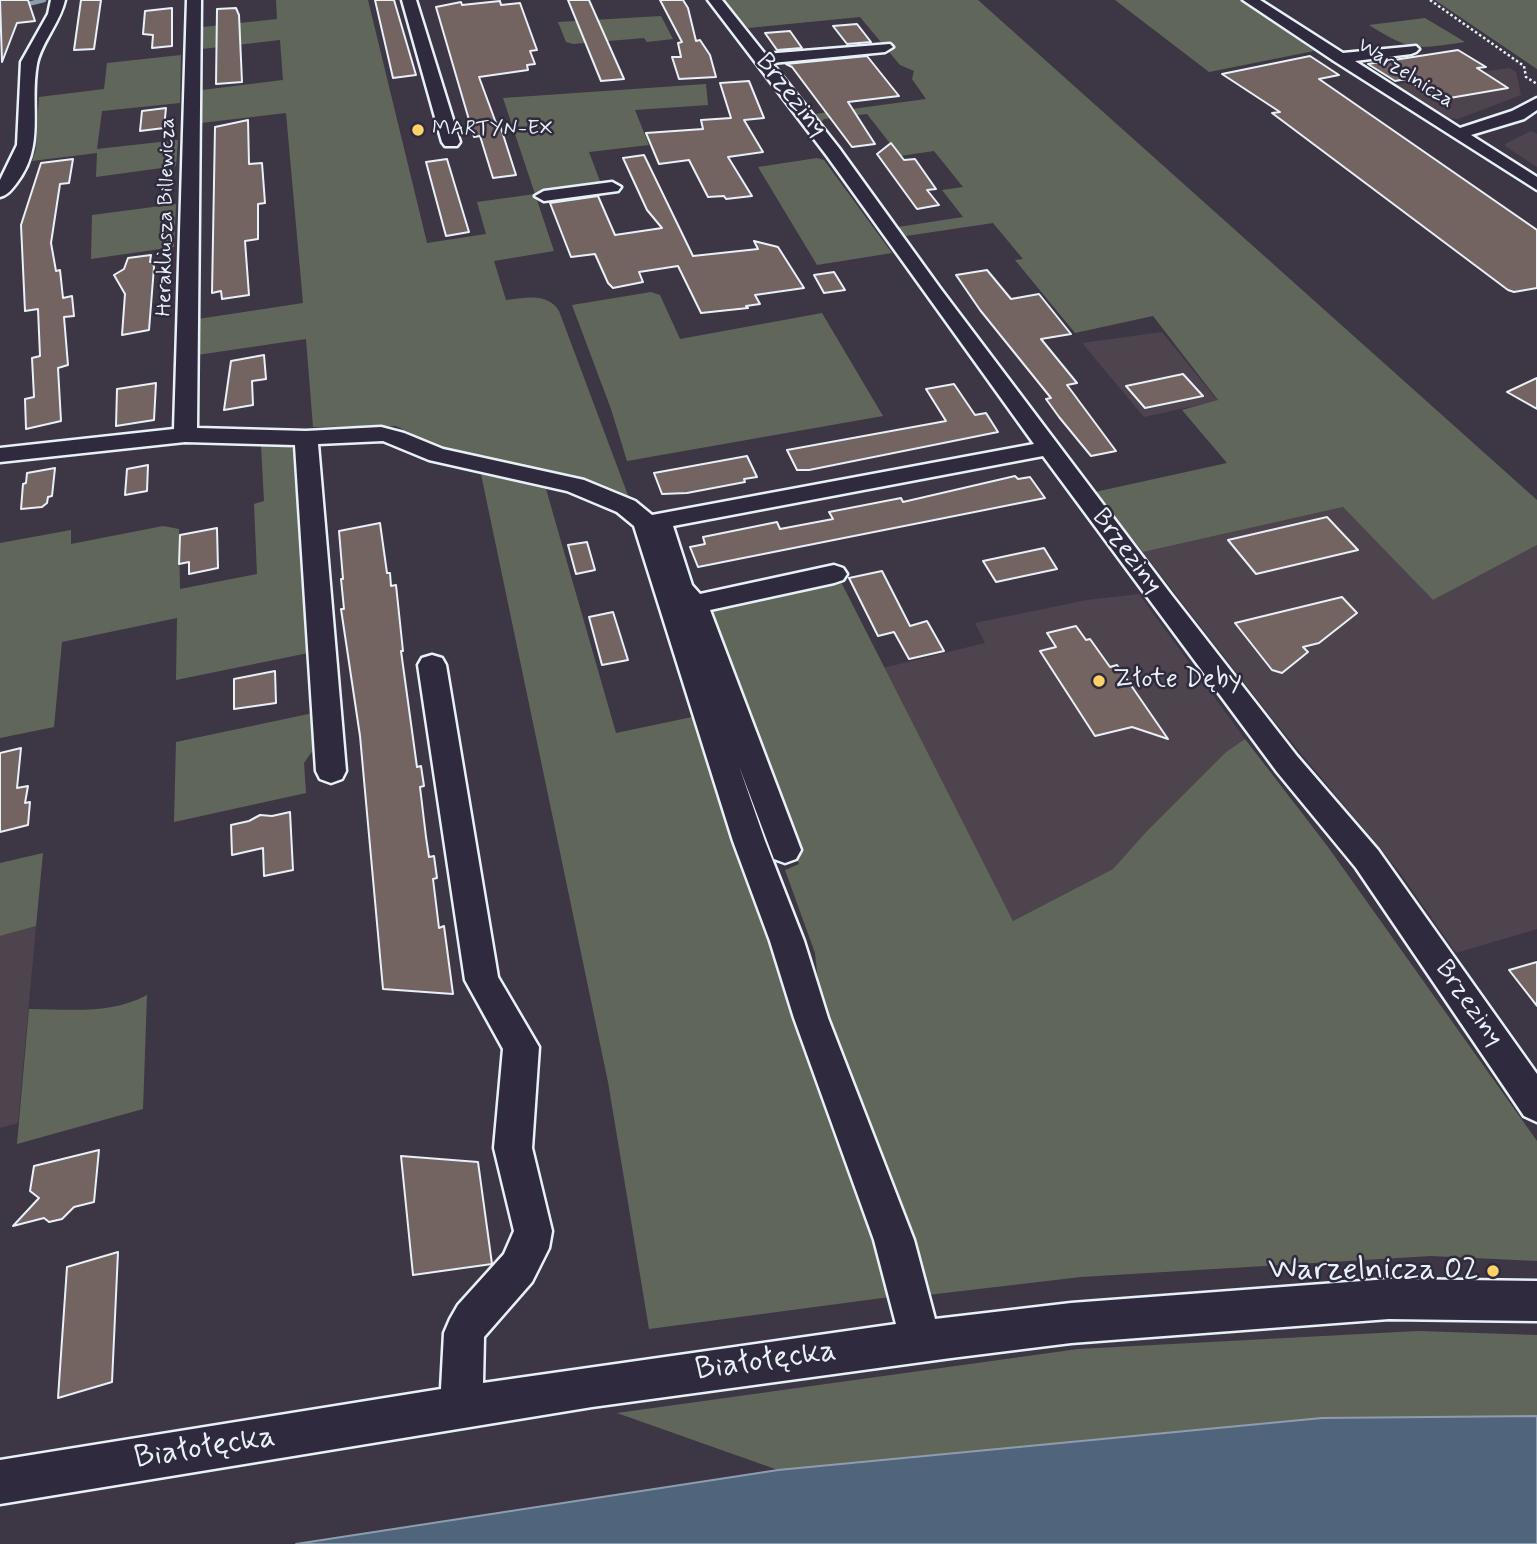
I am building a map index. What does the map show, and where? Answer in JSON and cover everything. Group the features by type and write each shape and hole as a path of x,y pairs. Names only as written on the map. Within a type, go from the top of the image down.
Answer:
{"street":[{"path":"0,192 12,177 26,145 29,62 55,14 58,0"},
{"name":"Herakliusza Billewicza","path":"186,435 194,0"},
{"path":"410,0 451,142"},
{"name":"Brzeziny","path":"715,0 833,152 1049,448 1287,764 1367,859 1537,1104"},
{"name":"Warzelnicza","path":"1250,0 1537,185"},
{"path":"762,59 885,47"},
{"path":"1339,58 1411,49"},
{"path":"1458,134 1509,119 1537,103"},
{"path":"544,196 612,187"},
{"path":"0,455 186,435 306,438 381,433 436,455 521,472 610,496 634,510 645,522 749,841 787,941 811,1018 894,1240 921,1341"},
{"path":"306,438 331,771"},
{"path":"785,850 695,604 680,589 659,521 1049,448"},
{"path":"695,604 834,574"},
{"path":"432,665 482,980 521,1047 522,1064 513,1148 533,1231 529,1248 518,1268 472,1319 464,1333 461,1407"},
{"name":"Białołęcka","path":"0,1482 592,1386 1070,1323 1389,1299 1537,1301"}],"path":[{"path":"1430,0 1524,66 1526,77 1537,84"}],"shaded area":[{"path":"1509,68 1516,72 1521,95 1458,119 1445,118 1392,85"},
{"path":"1531,131 1537,134 1537,167 1505,146"},
{"path":"1162,332 1218,401 1144,417 1082,343"},
{"path":"1343,507 1433,600 1537,545 1537,929 1456,953 1398,870 1270,716 1143,552"},
{"path":"1139,594 1245,739 1226,752 1113,869 1013,921 883,668 985,643 975,623 1087,600"},
{"path":"36,926 18,1123 0,1128 0,936"}],"green space":[{"path":"276,0 368,0 427,243 486,234 477,202 535,194 554,251 494,261 506,300 542,299 559,311 629,498 614,491 435,445 396,426 313,427 306,339 197,355 198,319 303,303 286,113 201,123 202,90 283,80 280,40 202,49 203,27 277,19"},
{"path":"723,0 978,0 1537,500 1537,545 1433,600 1343,507 1143,552 1095,492 1227,463 1182,410 1218,400 1153,316 1075,333 1015,260 1023,259 993,223 906,236 898,227 963,217 942,190 963,187 934,151 900,156 867,114 824,119 821,122 815,114 926,99 912,79 914,71 900,65 860,17 748,28"},
{"path":"1115,0 1241,0 1314,51 1209,72"},
{"path":"1435,0 1537,0 1537,69"},
{"path":"661,16 673,39 647,42 644,38 573,44 566,42 558,22"},
{"path":"1425,18 1465,42 1414,46 1395,40 1369,25"},
{"path":"181,55 180,103 102,111 97,149 178,140 176,166 96,177 97,153 32,161 36,149 39,97 104,89 107,63"},
{"path":"706,84 708,105 635,110 649,145 589,152 601,184 535,194 503,98"},
{"path":"817,158 824,160 892,253 817,265 758,167"},
{"path":"176,204 174,247 91,259 92,215"},
{"path":"651,292 660,295 680,339 822,313 883,416 627,461 611,409 572,305"},
{"path":"276,442 289,446 298,453 313,652 176,680 177,618 62,642 54,727 0,738 0,543 71,530 71,544 163,526 179,529 180,589 257,574 254,504 264,501 261,445"},
{"path":"481,474 546,489 616,733 697,716 905,1295 649,1329 608,1082"},
{"path":"840,580 1013,921 1113,869 1226,752 1245,739 1328,847 1537,1141 1537,1261 1431,1256 1081,1277 919,1296 821,1007 815,953 785,870 799,864 710,617 711,611 720,605"},
{"path":"318,712 320,740 304,763 306,793 174,822 176,742"},
{"path":"43,853 36,926 0,936 0,863"},
{"path":"147,995 143,1109 17,1144 29,1009 104,1008 119,1006"},
{"path":"1418,1331 1537,1335 1537,1416 1322,1418 778,1470 617,1413 1078,1349"}],"water":[{"path":"1537,1416 1537,1544 296,1544 778,1470 1322,1418"}],"building":[{"path":"0,0 28,0 35,21 17,23 2,62"},
{"path":"81,0 101,0 94,49 74,50"},
{"path":"375,0 394,0 416,75 393,78"},
{"path":"568,0 589,0 624,79 601,81"},
{"path":"660,0 683,0 688,8 696,41 700,40 710,55 716,77 679,79 672,57 681,57 678,43 682,42"},
{"path":"500,1 501,5 520,3 537,50 530,51 535,64 527,65 528,70 479,77 496,123 499,122 516,175 493,178 480,136 474,137 436,7 461,2 462,5"},
{"path":"172,8 172,46 152,48 153,35 143,34 145,11"},
{"path":"236,8 239,15 242,82 216,84 217,9"},
{"path":"857,24 871,42 847,44 833,26"},
{"path":"790,31 802,48 777,50 765,33"},
{"path":"1458,50 1486,67 1477,68 1508,88 1438,100 1406,79 1395,81 1368,64"},
{"path":"867,56 899,96 848,102 875,144 852,147 792,67 786,64"},
{"path":"1310,56 1339,75 1319,79 1537,230 1537,288 1514,292 1508,290 1272,113 1280,112 1222,74"},
{"path":"749,81 764,118 744,120 763,152 728,157 752,196 726,199 724,196 708,197 689,160 659,164 646,133 703,129 701,120 731,118 720,83"},
{"path":"166,108 164,128 140,131 142,111"},
{"path":"248,120 249,164 262,163 265,203 258,204 258,239 245,241 249,295 222,299 221,291 212,293 215,127"},
{"path":"891,143 904,160 915,159 936,189 927,190 939,205 917,209 877,154"},
{"path":"644,155 693,256 758,249 754,241 778,247 804,288 755,295 760,304 746,306 748,308 701,313 678,266 639,272 643,282 613,288 595,254 571,257 550,203 598,196 615,235 662,228 647,210 623,158"},
{"path":"73,159 69,183 60,184 51,243 56,271 60,270 63,298 72,296 74,316 64,317 68,365 58,368 61,421 26,429 25,399 34,397 32,358 40,356 38,309 25,311 21,225 41,163"},
{"path":"447,159 469,232 446,236 426,162"},
{"path":"151,255 150,262 153,262 154,267 149,330 122,335 125,294 114,275 124,269 128,258"},
{"path":"987,270 1011,299 1039,294 1071,334 1041,339 1077,383 1067,385 1116,451 1091,456 1046,399 1051,398 980,310 956,275"},
{"path":"834,272 845,290 824,293 814,275"},
{"path":"264,355 266,379 252,381 253,405 224,410 231,361"},
{"path":"1183,374 1203,396 1145,408 1126,386"},
{"path":"1537,378 1537,409 1507,392"},
{"path":"156,383 154,420 116,426 117,389"},
{"path":"954,384 975,415 986,413 998,432 809,470 797,470 787,450 946,421 926,389"},
{"path":"747,456 757,477 744,479 745,482 687,493 662,494 654,473"},
{"path":"148,465 147,491 125,495 127,469"},
{"path":"55,468 52,496 48,497 47,503 42,507 21,509 23,484 26,483 27,473"},
{"path":"1015,476 1018,479 1030,477 1045,498 698,567 690,547 705,544 703,537 777,522 780,529 833,519 829,512 901,498 903,502"},
{"path":"1327,517 1358,550 1256,574 1228,540"},
{"path":"380,523 387,573 390,573 391,586 396,585 401,651 417,767 421,766 424,786 420,787 426,837 429,857 434,856 437,878 433,879 439,928 444,926 453,994 383,989 360,736 341,609 344,609 339,531"},
{"path":"217,528 218,568 189,574 189,562 179,564 180,535"},
{"path":"587,542 595,570 576,574 568,545"},
{"path":"1044,548 1057,569 996,582 983,561"},
{"path":"882,571 910,626 927,621 944,651 909,659 894,632 878,636 849,578"},
{"path":"1342,597 1357,613 1319,643 1303,647 1308,652 1282,673 1272,670 1235,623"},
{"path":"613,612 628,660 602,665 589,617"},
{"name":"Złote Dęby","path":"1076,626 1086,640 1090,639 1110,667 1117,665 1168,739 1132,727 1095,736 1040,651 1056,647 1047,633"},
{"path":"275,671 276,703 234,709 234,679"},
{"path":"21,748 17,788 28,786 25,803 30,802 28,825 0,832 0,753"},
{"path":"290,812 293,870 264,876 263,848 232,855 231,825 260,815 272,816"},
{"path":"1537,962 1537,1006 1509,970"},
{"path":"99,1150 94,1202 74,1207 62,1219 49,1222 44,1218 13,1226 39,1198 30,1191 34,1166"},
{"path":"401,1156 478,1162 492,1264 413,1275"},
{"path":"118,1252 112,1382 58,1398 67,1267"}],"waterway":[{"path":"0,11 44,0"}],"place":[{"name":"MARTYN-EX","path":"418,130"},
{"name":"Złote Dęby","path":"1099,681"},
{"name":"Warzelnicza 02","path":"1493,1271"}]}
